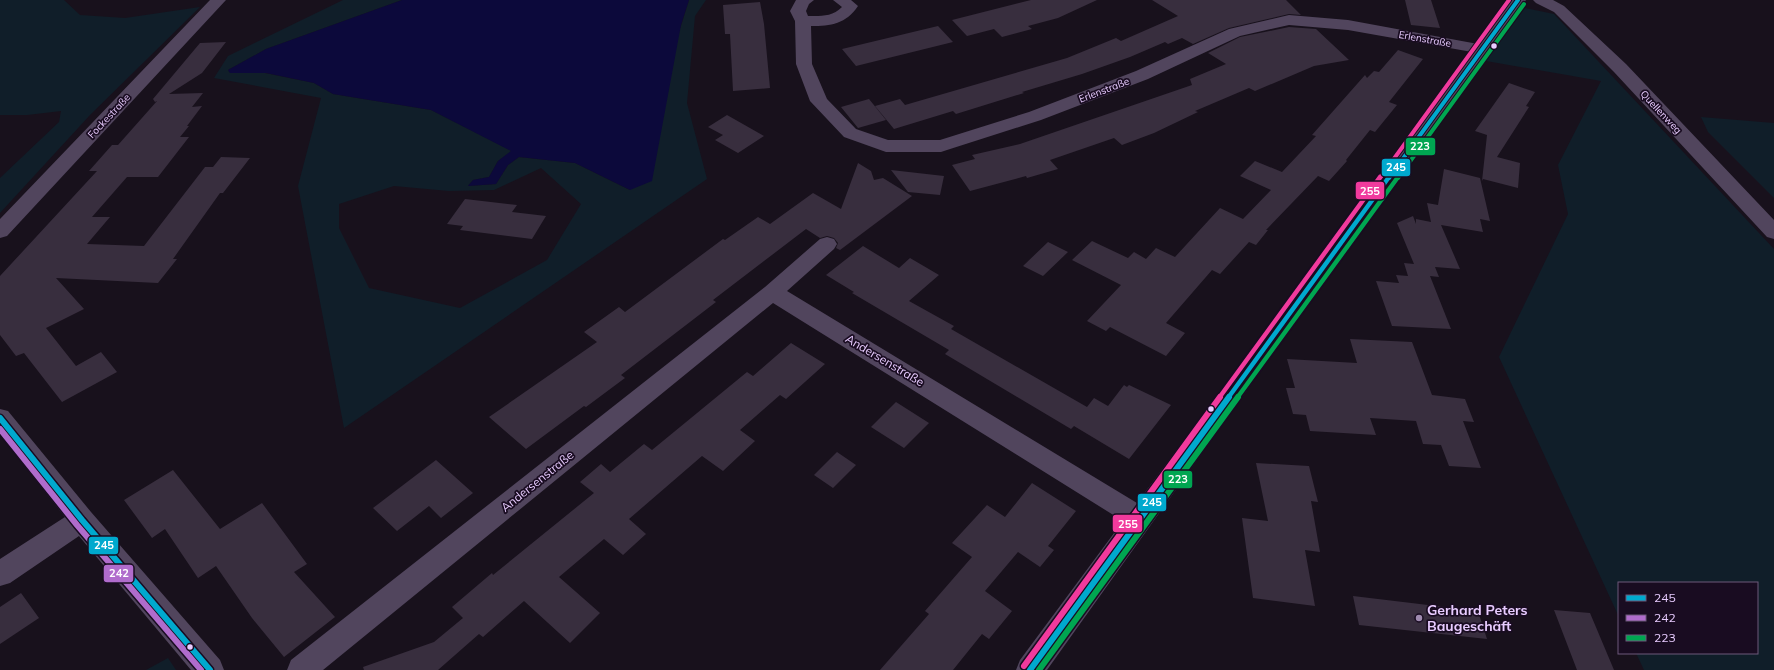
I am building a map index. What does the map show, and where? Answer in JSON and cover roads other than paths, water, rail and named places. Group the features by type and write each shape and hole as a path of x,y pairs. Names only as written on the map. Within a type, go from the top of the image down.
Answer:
{"street":[{"name":"Fockestraße","path":"0,231 218,0"},
{"name":"Erlenstraße","path":"806,0 798,11 803,21 804,64 819,101 850,133 886,146 941,146 1035,116 1142,75 1235,32 1289,20 1348,25 1481,49"},
{"path":"803,21 823,21 842,16 848,11 850,6 841,0"},
{"path":"1030,670 1518,0"},
{"name":"Quellenweg","path":"1541,0 1559,9 1620,68 1774,232"},
{"name":"Andersenstraße","path":"301,670 772,292 826,244"},
{"name":"Andersenstraße","path":"772,292 1140,518"},
{"path":"0,418 82,520 210,670"},
{"path":"0,574 82,520"}],"place":[{"name":"Gerhard Peters Baugeschäft","path":"1419,618"}]}
